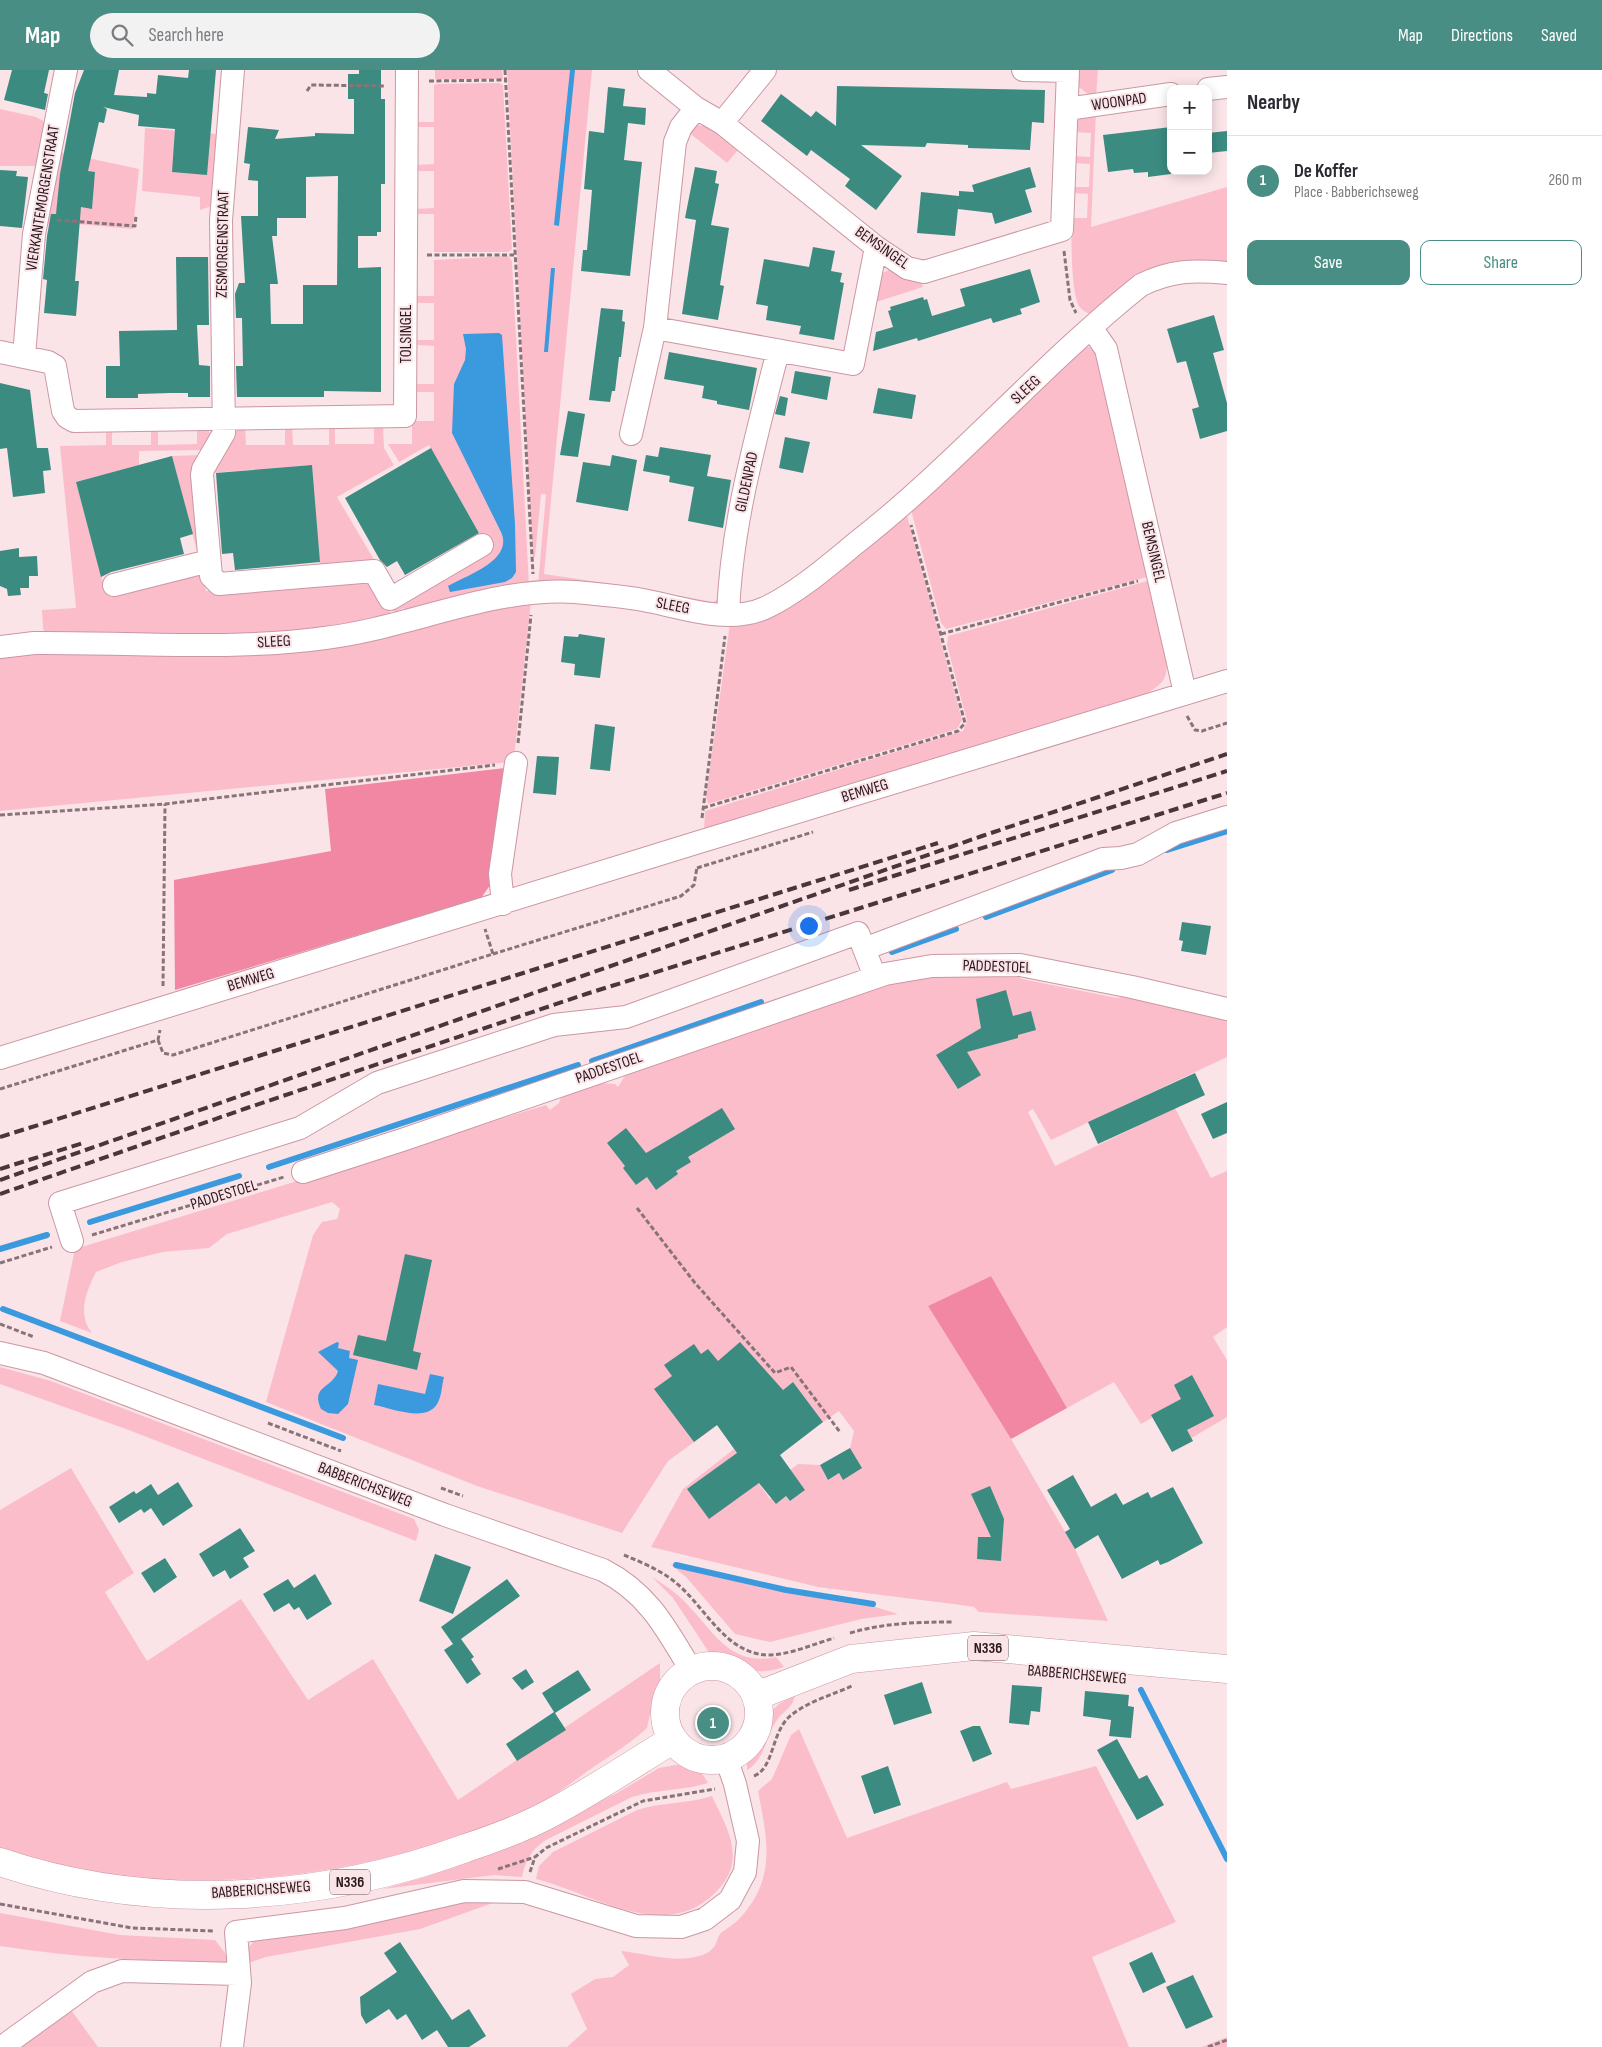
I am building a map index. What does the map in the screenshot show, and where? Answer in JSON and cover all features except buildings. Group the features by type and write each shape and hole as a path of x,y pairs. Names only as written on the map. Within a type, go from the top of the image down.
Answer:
{"main road":[{"name":"BABBERICHSEWEG","path":"756,1696 850,1659 974,1646 1227,1669"},
{"path":"706,1666 722,1666 736,1672 748,1682 756,1696 759,1711 757,1726 751,1740 740,1751 726,1758 711,1760 696,1758 683,1751 672,1740 666,1725 664,1709 669,1693 678,1680 691,1670 706,1666"},
{"name":"BABBERICHSEWEG","path":"0,1862 34,1873 112,1888 174,1895 272,1893 345,1883 426,1863 502,1835 553,1812 672,1740"}],"street":[{"name":"VIERKANTEMORGENSTRAAT","path":"24,356 36,219 66,70"},
{"name":"ZESMORGENSTRAAT","path":"224,419 221,220 233,70"},
{"name":"BEMSINGEL","path":"649,70 696,108 722,123 876,247 906,268 924,272 1062,230"},
{"path":"722,123 765,70"},
{"path":"1023,70 1068,71 1062,230"},
{"name":"TOLSINGEL","path":"0,352 48,362 55,366 63,412 74,421 406,416 407,79"},
{"name":"WOONPAD","path":"1067,109 1167,95"},
{"path":"631,434 655,328 675,142 681,127 696,108"},
{"path":"655,328 853,364 876,247"},
{"name":"SLEEG","path":"0,646 34,643 288,642 367,631 483,601 534,593 600,594 728,615 754,612 775,602 838,558 906,504 1141,285 1156,277 1173,272 1227,273"},
{"name":"BEMSINGEL","path":"1092,329 1106,348 1185,693"},
{"name":"GILDENPAD","path":"728,615 729,585 737,531 760,421 778,351"},
{"path":"224,419 222,439 203,469 202,475 211,576 219,584 374,571 390,598 482,545"},
{"path":"114,585 209,560"},
{"name":"BEMWEG","path":"0,1058 1227,681"},
{"path":"503,904 500,874 516,763"},
{"path":"864,949 1103,859 1138,854 1176,833 1227,818"},
{"path":"72,1241 60,1203 300,1128 377,1083 554,1026 626,1017 858,932 874,976"},
{"name":"PADDESTOEL","path":"304,1172 405,1139 874,976 932,966 1020,965 1132,987 1227,1009"},
{"name":"BABBERICHSEWEG","path":"0,1353 44,1363 445,1515 603,1570 623,1580 646,1600 664,1625 691,1670"},
{"path":"232,2047 240,1983 236,1932 345,1918 464,1892 525,1892 636,1926 681,1927 705,1919 730,1900 745,1872 748,1840 735,1784 726,1758"},
{"path":"2,2047 92,1982 109,1974 122,1971 238,1974"}],"path":[{"path":"0,815 165,804 516,763 534,593 505,70"},
{"path":"307,91 310,85 407,79 506,80"},
{"path":"36,219 135,226 136,216"},
{"path":"1062,230 1072,307 1092,329"},
{"path":"406,255 514,255"},
{"path":"703,808 958,731 965,723 906,504"},
{"path":"941,634 1158,575"},
{"path":"165,804 162,1007 158,1040 163,1053 173,1055 687,893 694,885 696,878 703,808 728,615"},
{"path":"1187,715 1195,730 1202,731 1227,723"},
{"path":"480,911 493,954"},
{"path":"0,1089 158,1040"},
{"name":"PADDESTOEL","path":"0,1263 304,1172"},
{"path":"637,1208 696,1283 775,1373 791,1367 840,1432"},
{"path":"525,1892 535,1857 546,1848 643,1801 658,1797 695,1794 735,1784 759,1774 769,1761 774,1741 788,1718 808,1705 862,1682"},
{"path":"0,1904 132,1928 236,1932"},
{"path":"1208,2047 1227,2040"}],"shaded area":[{"path":"435,70 502,70 503,79 435,79"},
{"path":"507,70 592,70 544,574 632,587 713,602 722,597 718,605 538,585 546,494 541,494 535,557 533,557"},
{"path":"1077,70 1098,70 1096,96 1089,95 1079,87"},
{"path":"500,83 503,85 512,249 508,252 434,252 434,214 414,214 414,209 434,208 434,171 414,171 414,165 434,164 434,127 414,127 414,122 434,122 434,85"},
{"path":"0,109 36,117 47,123 37,166 0,166"},
{"path":"1096,111 1091,227 1227,187 1227,266 1216,266 1090,314 1078,304 1074,286 1072,218 1087,218 1088,194 1073,193 1073,187 1089,187 1090,164 1074,163 1074,156 1090,157 1091,133 1075,132 1076,127 1081,117"},
{"path":"698,125 711,128 738,150 727,163 687,131"},
{"path":"145,128 217,134 212,206 200,210 200,197 142,191"},
{"path":"55,151 139,169 133,229 78,224 77,229 45,225"},
{"path":"508,256 512,261 529,586 407,613 404,608 395,612 392,606 489,550 429,445 399,462 388,444 412,444 412,424 414,421 434,421 434,392 415,392 415,384 434,384 434,346 415,345 414,340 434,340 434,303 414,303 414,296 434,296 434,260"},
{"path":"889,270 921,281 923,287 876,302 882,273"},
{"path":"1083,347 1089,347 1098,354 1151,576 946,629 941,623 910,506"},
{"path":"285,425 292,425 293,445 329,445 329,425 335,425 335,444 374,444 374,425 383,425 384,448 394,465 337,497 376,563 320,567 311,465 213,473 222,576 220,575 212,466 237,427 245,426 246,445 285,445"},
{"path":"151,427 158,427 158,445 197,444 197,427 208,430 211,435 205,450 139,451 139,465 76,482 106,594 197,570 203,574 206,591 367,577 372,581 393,617 278,636 45,633 42,610 76,608 60,446 106,445 106,428 112,428 112,445 151,445"},
{"path":"202,455 201,550 197,551 172,456"},
{"path":"906,512 962,720 957,729 708,804 706,797 730,623"},
{"path":"1151,580 1163,631 1167,659 1164,679 1149,692 704,832 705,811 963,731 967,721 947,645 948,636"},
{"path":"531,601 514,758 511,762 0,811 0,651 142,651"},
{"path":"505,768 491,884 481,898 175,990 174,880 331,851 325,789"},
{"path":"1012,973 1022,979 1117,998 1121,997 1227,1015 1227,1057 1051,1140 1033,1109 1028,1112 1055,1166 1175,1108 1211,1178 1227,1171 1227,1327 1213,1337 1227,1360 1227,1417 1188,1440 1157,1415 1141,1424 1114,1382 1067,1408 991,1276 928,1306 1011,1439 1075,1549 1108,1621 979,1612 974,1607 818,1587 651,1547 683,1489 734,1449 770,1499 772,1498 776,1503 786,1496 790,1501 804,1491 790,1470 798,1464 820,1465 828,1480 839,1473 843,1480 852,1474 849,1468 858,1462 850,1448 854,1431 839,1411 823,1422 793,1382 763,1405 748,1403 668,1461 622,1533 477,1486 266,1402 313,1235 322,1222 337,1219 340,1209 332,1202 227,1234 209,1248 163,1252 122,1262 96,1272 86,1295 84,1311 87,1326 92,1333 60,1321 75,1249 546,1105 550,1110 559,1103 562,1094 598,1083 615,1084 618,1087 628,1071 839,993 916,977"},
{"path":"991,1276 1067,1408 1011,1439 928,1306"},
{"path":"0,1367 51,1381 414,1519 419,1530 416,1541 126,1429 0,1384"},
{"path":"71,1468 134,1573 105,1592 147,1661 241,1599 308,1700 373,1659 458,1800 660,1663 660,1682 655,1692 647,1728 629,1743 559,1792 525,1811 475,1831 415,1850 337,1868 298,1874 218,1880 137,1878 85,1870 0,1850 0,1510"},
{"path":"670,1564 790,1592 869,1605 898,1614 861,1619 770,1642 735,1634 686,1577"},
{"path":"652,1577 680,1597 722,1643 733,1651 759,1659 776,1657 784,1667 762,1671 753,1670 712,1657 673,1598"},
{"path":"795,1695 790,1706 773,1727 758,1760 747,1770 747,1755 761,1735 765,1717 779,1704"},
{"path":"799,1729 847,1838 1007,1782 1011,1789 1096,1766 1176,1922 1092,1957 1129,2047 567,2047 587,2029 571,1994 595,1979 613,1977 629,1965 621,1951 681,1959 702,1955 711,1950 720,1934 739,1919 752,1902 765,1872 766,1857 766,1841 758,1791 772,1779 791,1735"},
{"path":"681,1764 700,1770 708,1783 632,1797 546,1840 530,1856 522,1877 494,1875 383,1889 429,1876 514,1842 617,1793 659,1768"},
{"path":"712,1796 729,1833 733,1857 731,1869 725,1881 715,1893 695,1908 673,1914 651,1915 604,1903 536,1879 539,1866 553,1852 637,1810"},
{"path":"504,1899 420,1929 266,1957 242,1965 246,1950 257,1938 443,1903"},
{"path":"0,1913 120,1935 215,1940 225,1953 228,1963 114,1958 0,1946"},
{"path":"66,2003 98,2047 6,2047"},
{"path":"1227,2037 1227,2047 1202,2047"}],"water":[{"path":"570,70 575,70 559,226 554,225"},
{"path":"551,268 555,268 548,352 544,352"},
{"path":"499,333 502,335 515,524 516,572 512,578 505,582 450,592 448,586 477,571 495,558 501,551 503,542 501,532 452,433 454,384 465,360 466,349 463,334"},
{"path":"337,1342 339,1343 338,1348 350,1351 349,1358 358,1360 348,1404 338,1414 328,1413 321,1409 318,1401 320,1391 332,1381 338,1371 318,1352"},
{"path":"430,1374 444,1377 439,1400 434,1408 428,1412 410,1413 374,1405 378,1384 425,1394"}],"waterway":[{"path":"1167,850 1227,831"},
{"path":"986,917 1112,870"},
{"path":"892,952 956,929"},
{"path":"592,1061 761,1002"},
{"path":"269,1167 578,1065"},
{"path":"90,1222 239,1176"},
{"path":"0,1249 47,1235"},
{"path":"3,1309 343,1438"},
{"path":"676,1565 786,1590 873,1604"},
{"path":"1141,1690 1227,1859"}],"railway":[{"path":"0,1180 982,836 1227,754"},
{"path":"849,890 1227,771"},
{"path":"0,1194 247,1108 586,994 1227,793"},
{"path":"0,1137 938,843"},
{"path":"0,1169 83,1143"}],"place":[{"name":"De Koffer","path":"713,1723"}]}
